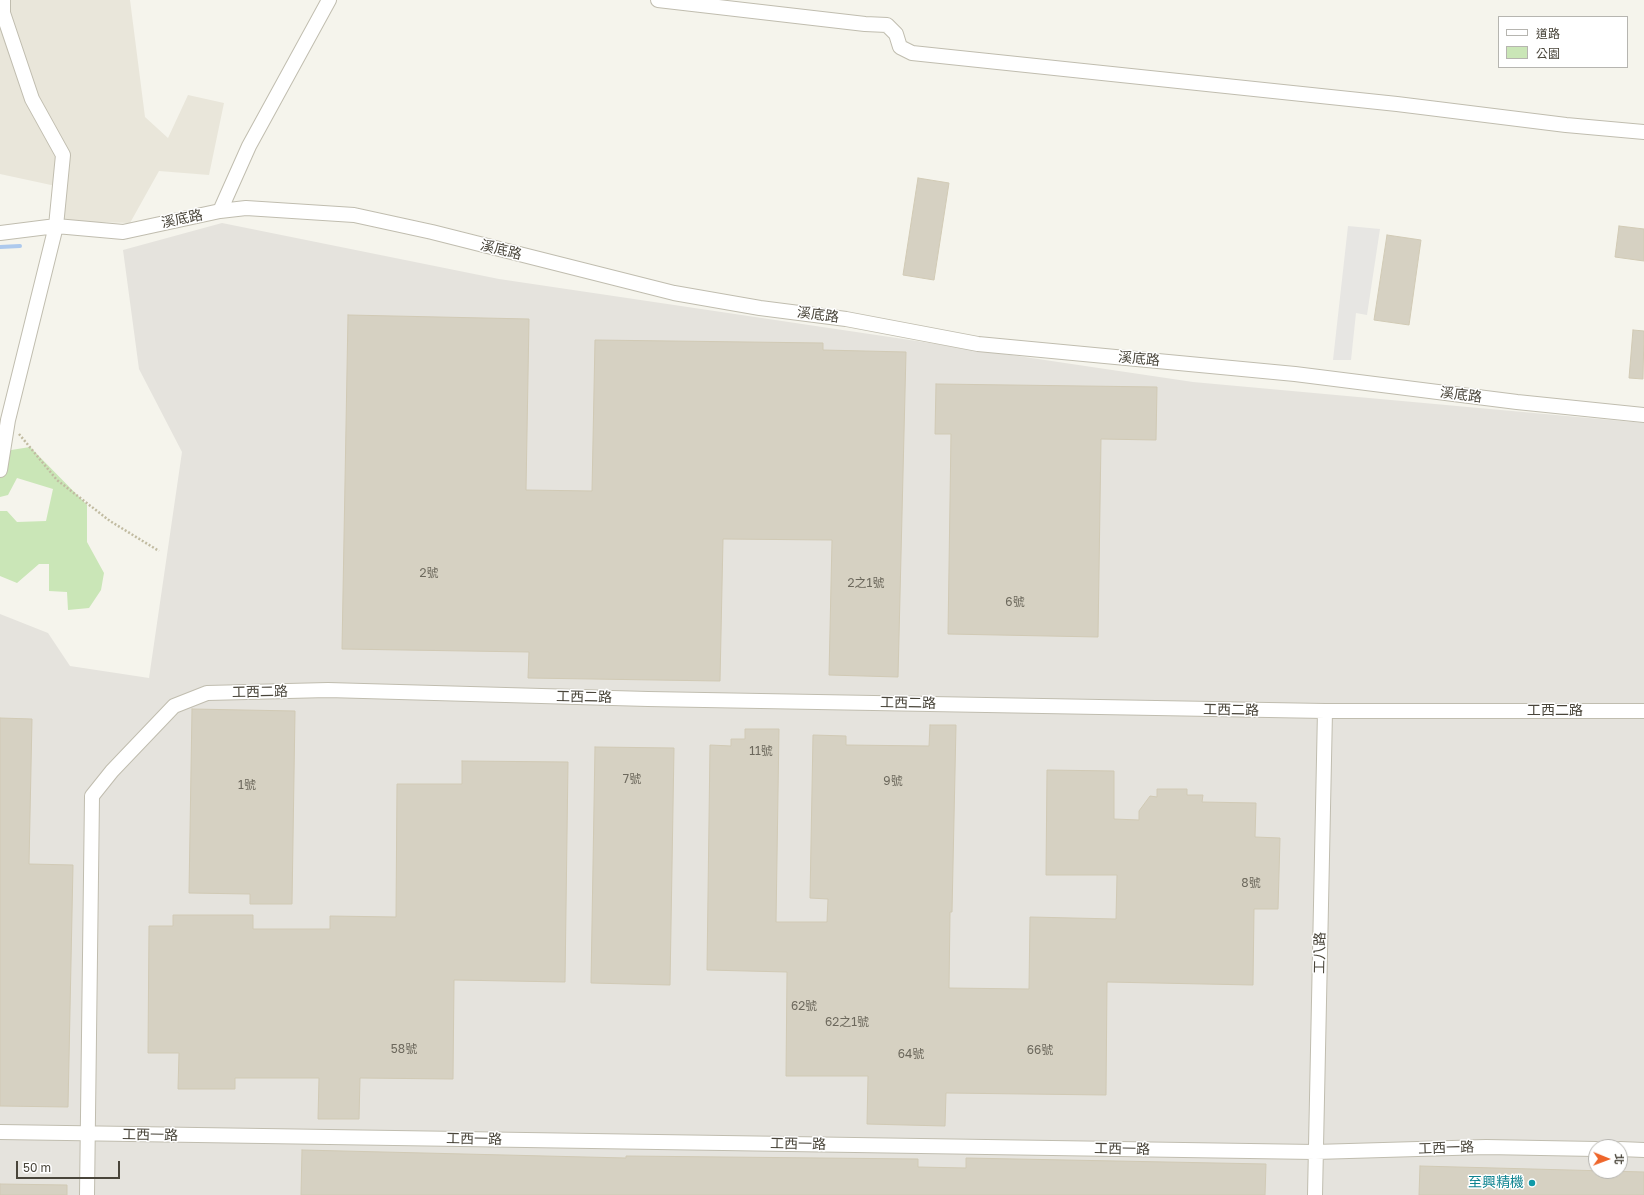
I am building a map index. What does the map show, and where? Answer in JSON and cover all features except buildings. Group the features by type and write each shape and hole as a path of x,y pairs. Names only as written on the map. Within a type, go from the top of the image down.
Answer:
{"street":[{"path":"0,470 8,420 56,226 63,156 32,99 3,13 4,0"},
{"path":"220,211 249,146 329,0"},
{"path":"658,0 865,24 887,25 896,34 900,47 912,53 1397,104 1566,125 1644,132"},
{"name":"溪底路","path":"0,233 56,226 123,232 220,211 246,208 354,215 432,232 674,293 760,308 846,319 978,344 1295,374 1517,402 1644,415"},
{"name":"工西二路","path":"88,1134 92,796 112,771 174,706 207,693 328,690 656,699 1325,711 1644,711"},
{"name":"工八路","path":"1315,1195 1325,711"},
{"name":"工西一路","path":"0,1132 1315,1152 1486,1147 1588,1149"},
{"path":"87,1195 88,1134"},
{"path":"1628,1150 1644,1150"}],"path":[{"path":"8,420 57,480 110,521 159,551"}],"shaded area":[{"path":"0,0 130,0 145,117 168,138 188,95 224,103 209,175 159,171 130,223 60,221 65,188 0,174"},
{"path":"222,223 499,279 1193,382 1644,423 1644,1195 0,1195 0,614 48,633 70,666 149,678 182,452 139,369 123,250"},
{"path":"1348,226 1380,229 1367,315 1356,313 1351,360 1333,360"}],"green space":[{"path":"30,447 87,505 87,542 104,573 101,590 89,608 68,610 67,592 49,591 49,564 39,564 17,583 0,576 0,511 7,511 17,522 46,521 53,489 17,478 8,495 0,497 0,477 5,451"}],"waterway":[{"path":"0,247 20,246"}],"place":[{"name":"至興精機","path":"1532,1183"}]}
